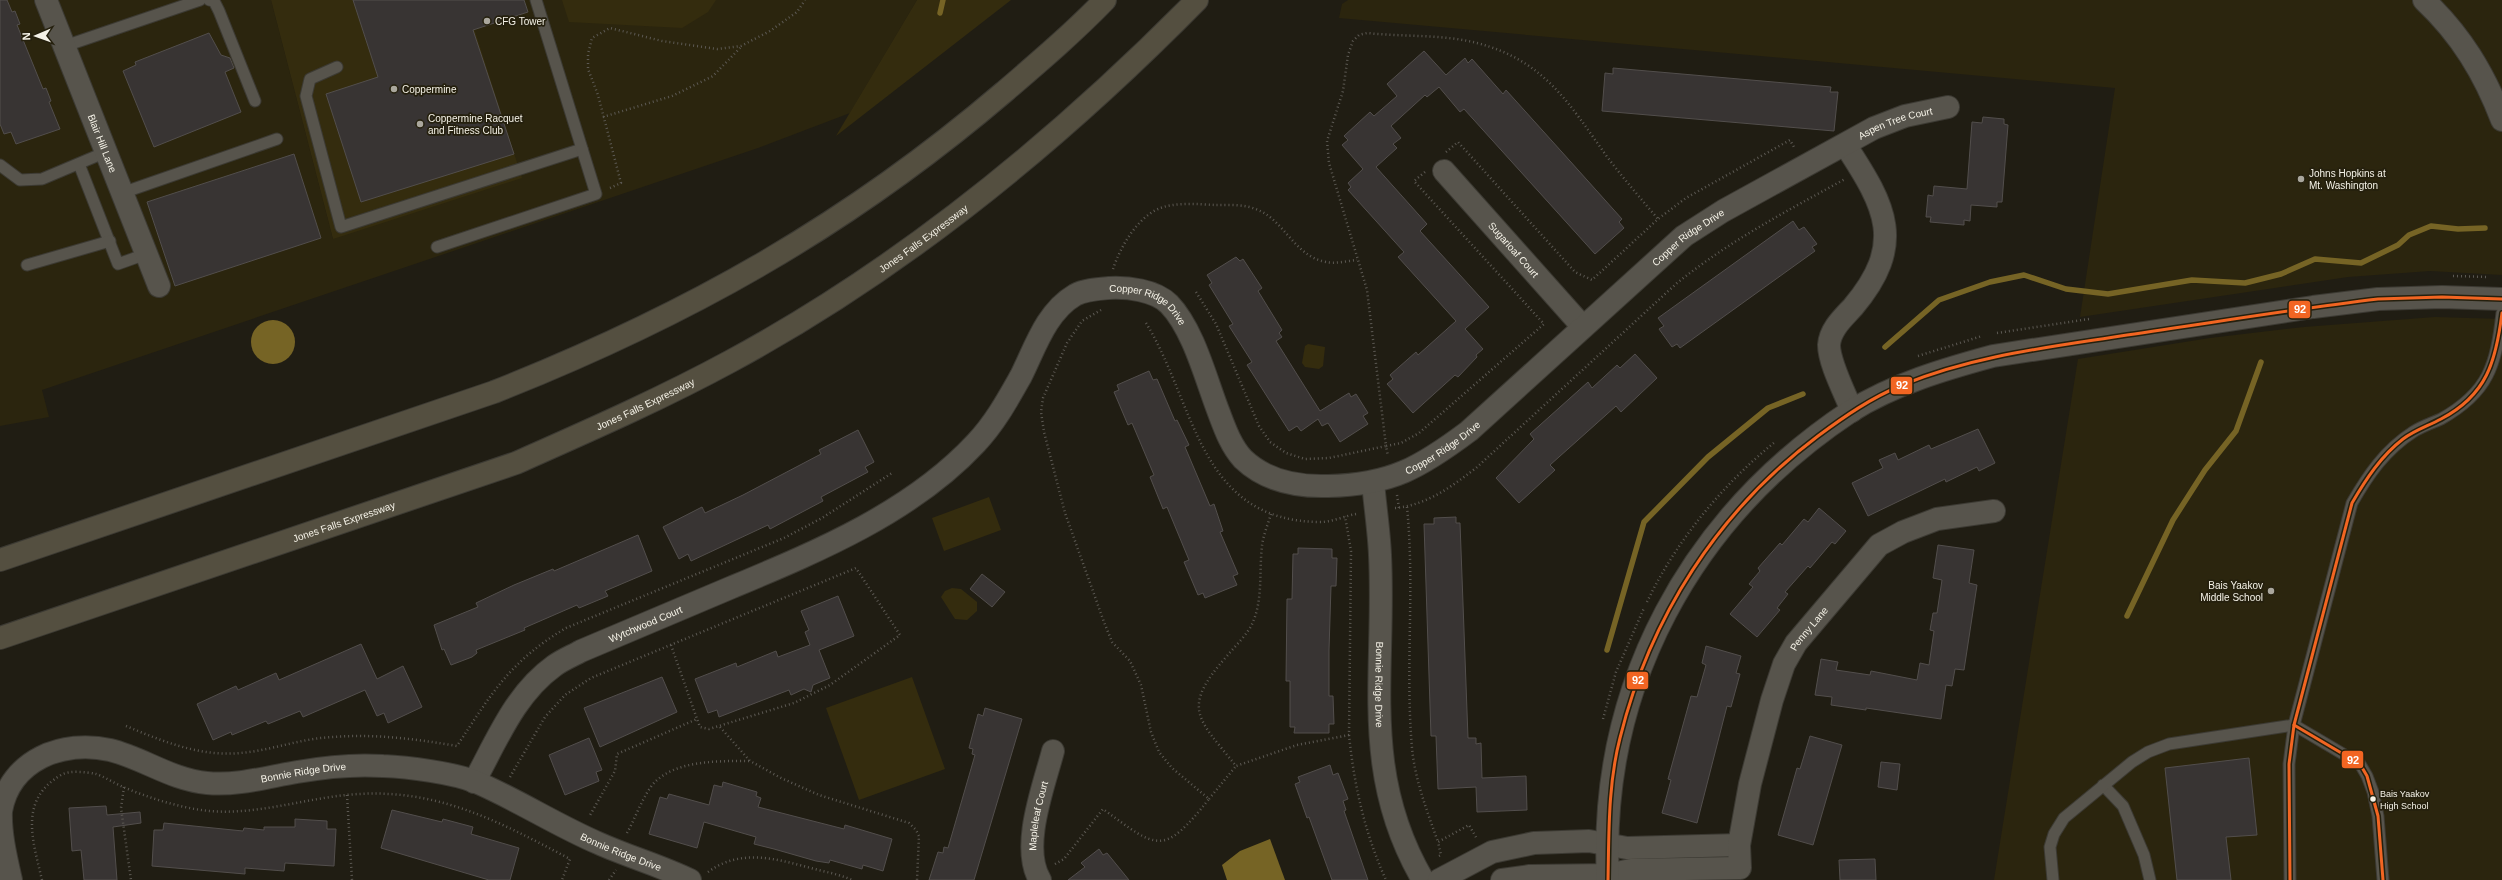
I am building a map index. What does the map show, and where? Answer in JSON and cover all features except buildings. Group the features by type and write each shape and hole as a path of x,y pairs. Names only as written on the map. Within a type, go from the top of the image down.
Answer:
{"highway":[{"path":"0,560 494,392 572,361 664,318 767,262 848,212 925,157 1041,60 1105,0"},
{"name":"Jones Falls Expressway","path":"0,638 516,463 595,428 731,361 798,322 887,265 956,216 1083,111 1197,0"}],"street":[{"name":"Blair Hill Lane","path":"46,0 159,286"},
{"path":"2424,0 2447,22 2472,56 2489,87 2502,120"},
{"name":"Aspen Tree Court","path":"1840,149 1874,128 1905,116 1948,107"},
{"path":"1840,149 1873,187 1881,206 1885,228 1884,249 1880,267 1870,287 1832,332 1829,345 1837,373 1852,411"},
{"name":"Copper Ridge Drive","path":"867,525 924,489 977,442 1001,410 1054,315 1075,295 1110,288 1146,293 1167,302 1188,332 1228,437 1242,458 1260,472 1280,481 1307,487 1383,480 1405,473 1433,458 1470,430 1684,236 1759,191 1840,149"},
{"name":"Sugarloaf Court","path":"1444,171 1583,327"},
{"path":"1502,880 1530,876 1608,878 1608,844 1613,785 1620,741 1634,686 1652,638 1681,583 1720,529 1761,483 1805,446 1852,411 1902,386 1943,370 1993,356 2370,300 2442,297 2502,299"},
{"name":"Bonnie Ridge Drive","path":"1383,480 1376,510 1380,555 1378,716 1382,763 1391,807 1401,837 1422,880"},
{"name":"Penny Lane","path":"1608,878 1631,870 1740,868 1738,845 1750,784 1772,700 1784,664 1796,643 1879,545 1903,532 1937,519 1994,511"},
{"name":"Wytchwood Court","path":"474,782 516,704 534,682 554,665 581,651 784,566 867,525"},
{"name":"Bonnie Ridge Drive","path":"12,880 2,842 1,812 6,793 21,772 39,757 58,749 109,750 169,774 206,783 244,782 338,767 382,766 424,770 474,782 599,844 697,877"},
{"name":"Mapleleaf Court","path":"1038,877 1033,858 1035,822 1053,751"},
{"path":"1439,880 1492,852 1513,846 1534,843 1588,841 1627,848 1738,845"}],"lane":[{"path":"64,46 200,0"},
{"path":"209,0 214,1 219,11 255,101"},
{"path":"437,247 596,194 536,0"},
{"path":"336,67 310,79 306,96 341,227 582,149"},
{"path":"122,193 277,139"},
{"path":"0,165 20,180 42,179 106,152"},
{"path":"79,164 118,264 146,254"},
{"path":"27,265 110,241"},
{"path":"2290,880 2289,764 2294,725 2352,503 2371,471 2392,448 2414,431 2465,404 2482,385 2494,362 2502,313"},
{"path":"2053,880 2050,847 2054,834 2064,818 2132,762 2148,752 2169,744 2294,725 2360,764 2367,776 2373,792 2378,816 2383,880"},
{"path":"2103,785 2123,806 2144,855 2150,880"}],"path":[{"path":"603,118 672,96 713,76 741,46 770,31 797,12 805,0"},
{"path":"621,183 588,69 588,54 592,38 610,28 662,41 717,49 741,46"},
{"path":"1658,219 1686,198 1790,140 1796,151"},
{"path":"1146,323 1165,359 1204,452 1218,474 1236,494 1271,514 1322,522 1376,510 1407,507 1445,490 1476,468 1677,283 1706,260 1733,241 1849,177 1840,149"},
{"path":"1209,799 1172,768 1160,752 1152,732 1141,685 1130,661 1112,642 1065,513 1044,432 1041,412 1043,398 1067,343 1082,321 1108,304 1110,288 1118,255 1127,239 1143,220 1158,209 1175,205 1234,205 1256,209 1271,217 1295,245 1310,255 1326,262 1357,260"},
{"path":"2447,276 2469,275 2495,278"},
{"path":"1196,292 1216,324 1259,426 1270,442 1286,453 1304,459 1329,458 1386,446 1383,480 1400,508"},
{"path":"1993,334 2094,318"},
{"path":"1912,358 1933,350 1986,336"},
{"path":"1602,724 1616,672 1634,628 1653,590 1676,551 1736,477 1779,438"},
{"path":"126,726 160,740 213,753 240,753 319,738 360,736 399,736 456,746 495,688 514,665 538,644 566,628 784,538 822,518 892,473"},
{"path":"1407,507 1411,549 1412,749 1418,784 1438,842"},
{"path":"1236,766 1206,728 1199,715 1197,706 1216,669 1252,623 1259,604 1262,544 1271,514"},
{"path":"1345,516 1351,551 1349,735 1353,771 1361,808 1371,841 1386,880"},
{"path":"507,781 544,717 565,694 591,678 856,568 900,635 830,685 794,703 720,727 709,729 700,727 671,645"},
{"path":"587,821 615,771 617,754 697,719"},
{"path":"720,727 750,761 819,795 908,823 916,830 919,836 917,880"},
{"path":"1038,877 1064,859 1103,809 1142,838 1155,842 1170,839 1188,826 1236,766 1297,745 1349,735"},
{"path":"624,838 654,783 668,772 721,761 750,761"},
{"path":"42,880 31,826 34,805 48,784 63,774 79,772 96,774 124,787 173,804 201,810 232,812 347,795 399,794 436,800 472,811 570,860 562,880"},
{"path":"124,787 121,808 131,880"},
{"path":"347,795 352,880"},
{"path":"697,877 714,867 735,859 754,856 777,858 852,880"}],"shaded area":[{"path":"0,0 271,0 333,239 465,0 917,0 850,113 758,148 42,390 49,417 0,426"},
{"name":"Coppermine","path":"271,0 465,0 522,178 333,239"},
{"path":"562,0 716,0 708,12 682,28 569,22"},
{"path":"917,0 1011,0 836,136"},
{"name":"Johns Hopkins at Mt. Washington","path":"1348,0 2502,0 2502,275 2430,271 2348,277 2080,317 2115,88 1339,18 1342,4"},
{"name":"Bais Yaakov Middle School","path":"2435,317 2502,319 2502,880 1994,880 2078,359 2210,338 2304,327"},
{"path":"269,320 277,320 289,326 295,338 295,346 289,358 277,364 269,364 257,358 251,346 251,338 257,326"},
{"path":"1308,344 1325,347 1323,366 1319,369 1305,367 1302,363 1305,346"},
{"path":"989,497 1001,530 944,551 932,518"},
{"path":"952,588 961,589 977,602 977,611 967,620 955,619 941,597 945,591"},
{"path":"912,677 945,769 859,800 826,708"},
{"path":"1270,839 1285,880 1227,880 1222,865 1240,851"}],"waterway":[{"path":"940,13 943,0"},
{"path":"1885,347 1939,300 1990,282 2024,275 2066,289 2108,294 2192,280 2245,283 2281,274 2315,259 2361,263 2398,245 2409,235 2431,226 2458,229 2485,228"},
{"path":"2127,616 2173,520 2205,470 2236,431 2261,362"},
{"path":"1607,650 1644,522 1708,457 1768,408 1803,394"}],"transit line":[{"name":"92","path":"1608,880 1611,791 1616,755 1633,693 1650,650 1669,609 1693,570 1719,533 1749,498 1782,466 1818,436 1848,415 1902,385 1957,366 2013,353 2378,299 2442,297 2502,299"},
{"name":"92","path":"2290,880 2289,764 2294,725 2352,503 2374,468 2395,446 2412,433 2457,410 2479,388 2492,361 2500,330 2502,313"},
{"name":"92","path":"2294,725 2360,764 2367,776 2378,816 2383,880"}],"place":[{"name":"CFG Tower","path":"487,21"},
{"name":"Coppermine","path":"394,89"},
{"name":"Coppermine Racquet and Fitness Club","path":"420,124"},
{"name":"Johns Hopkins at Mt. Washington","path":"2301,179"},
{"name":"Bais Yaakov Middle School","path":"2271,591"},
{"name":"Bais Yaakov High School","path":"2373,799"}]}
